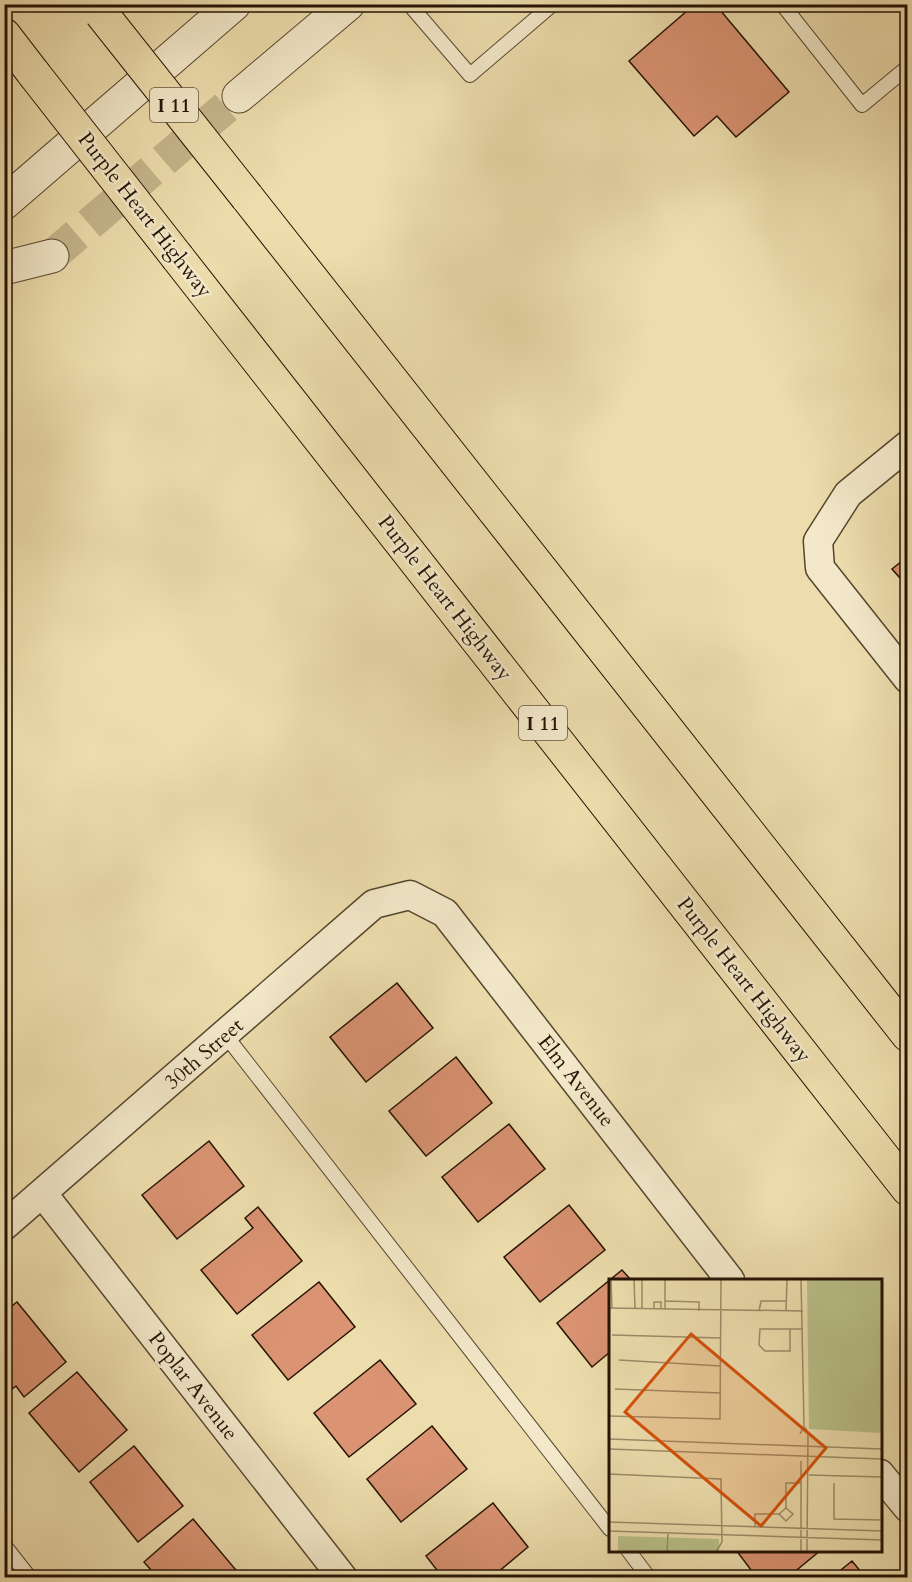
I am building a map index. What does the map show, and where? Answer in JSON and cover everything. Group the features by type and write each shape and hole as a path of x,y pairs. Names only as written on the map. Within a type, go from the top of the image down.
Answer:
{"highway":[{"name":"I 11","path":"98,9 908,1035"},
{"name":"Purple Heart Highway","path":"4,35 908,1189"}],"street":[{"path":"4,203 234,4"},
{"path":"238,96 348,4"},
{"path":"4,268 52,256"},
{"path":"908,446 848,494 818,541 820,568 908,679"},
{"name":"30th Street","path":"4,1226 226,1036 374,904 410,895"},
{"name":"Elm Avenue","path":"410,895 445,913 728,1279"},
{"name":"Poplar Avenue","path":"43,1194 344,1578"},
{"path":"882,1476 908,1508"}],"lane":[{"path":"409,4 470,75 553,4"},
{"path":"782,4 862,105 908,67"},
{"path":"226,1036 609,1528"},
{"path":"4,1545 30,1578"},
{"path":"629,1552 649,1578"}],"building":[{"path":"695,4 715,4 789,92 736,137 717,116 694,136 629,61"},
{"path":"908,556 908,587 892,569"},
{"path":"397,983 433,1028 366,1082 330,1037"},
{"path":"456,1057 492,1103 426,1156 389,1111"},
{"path":"509,1124 545,1169 478,1222 442,1177"},
{"path":"209,1141 244,1186 177,1239 142,1195"},
{"path":"569,1205 605,1250 540,1302 504,1257"},
{"path":"258,1207 302,1261 237,1314 201,1270 253,1228 245,1218"},
{"path":"622,1270 630,1279 611,1279"},
{"path":"609,1281 609,1353 592,1367 557,1323"},
{"path":"319,1282 355,1327 288,1380 252,1335"},
{"path":"17,1302 66,1362 24,1397 16,1386 4,1395 4,1312"},
{"path":"380,1360 416,1404 349,1457 314,1413"},
{"path":"77,1372 127,1430 79,1472 29,1413"},
{"path":"432,1426 467,1469 401,1522 367,1479"},
{"path":"134,1446 183,1506 138,1542 90,1482"},
{"path":"493,1503 528,1547 491,1578 443,1578 426,1556"},
{"path":"193,1519 241,1576 240,1578 158,1578 144,1562"},
{"path":"738,1552 819,1552 787,1578 757,1578"},
{"path":"852,1561 866,1578 831,1578"}],"tunnel":[{"path":"52,256 239,96"}]}
